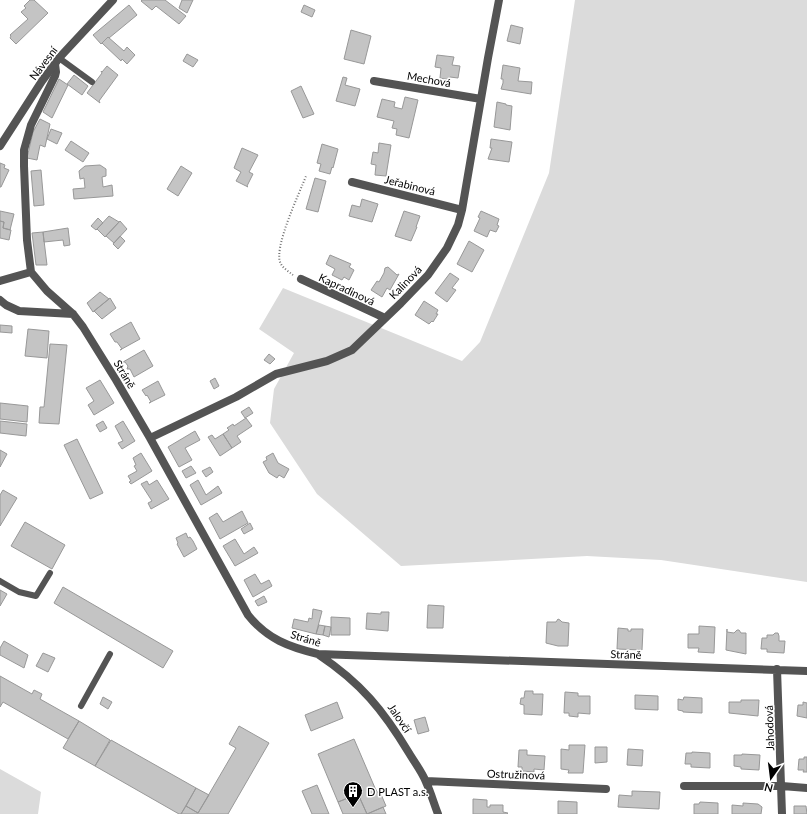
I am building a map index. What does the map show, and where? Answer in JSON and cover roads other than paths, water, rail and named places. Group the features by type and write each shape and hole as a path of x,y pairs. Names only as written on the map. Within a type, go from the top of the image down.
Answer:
{"street":[{"name":"Návesní","path":"0,146 57,61 113,0"},
{"name":"Kalinová","path":"150,438 236,397 276,374 328,361 352,350 428,275 447,248 458,225 462,210 499,0"},
{"path":"0,282 31,272 27,240 24,150 31,125 55,76 57,61"},
{"name":"Mechová","path":"374,81 481,99"},
{"name":"Jeřabinová","path":"352,182 462,210"},
{"name":"Stráně","path":"31,272 47,291 73,314 83,326 150,438 248,615 257,626 269,636 288,645 318,654 807,670"},
{"name":"Kapradinová","path":"301,279 385,318"},
{"path":"0,300 6,305 19,310 73,314"},
{"name":"Jalovčí","path":"318,654 339,668 358,684 380,708 398,734 426,781 438,814"},
{"name":"Jahodová","path":"777,670 782,814"},
{"name":"Ostružinová","path":"426,781 606,788"},
{"path":"684,786 782,786 807,788"}],"lane":[{"path":"57,61 92,82"},
{"path":"0,581 19,592 36,596 50,573"},
{"path":"80,706 110,654"}],"place":[{"name":"D PLAST a.s.","path":"353,808"}]}
